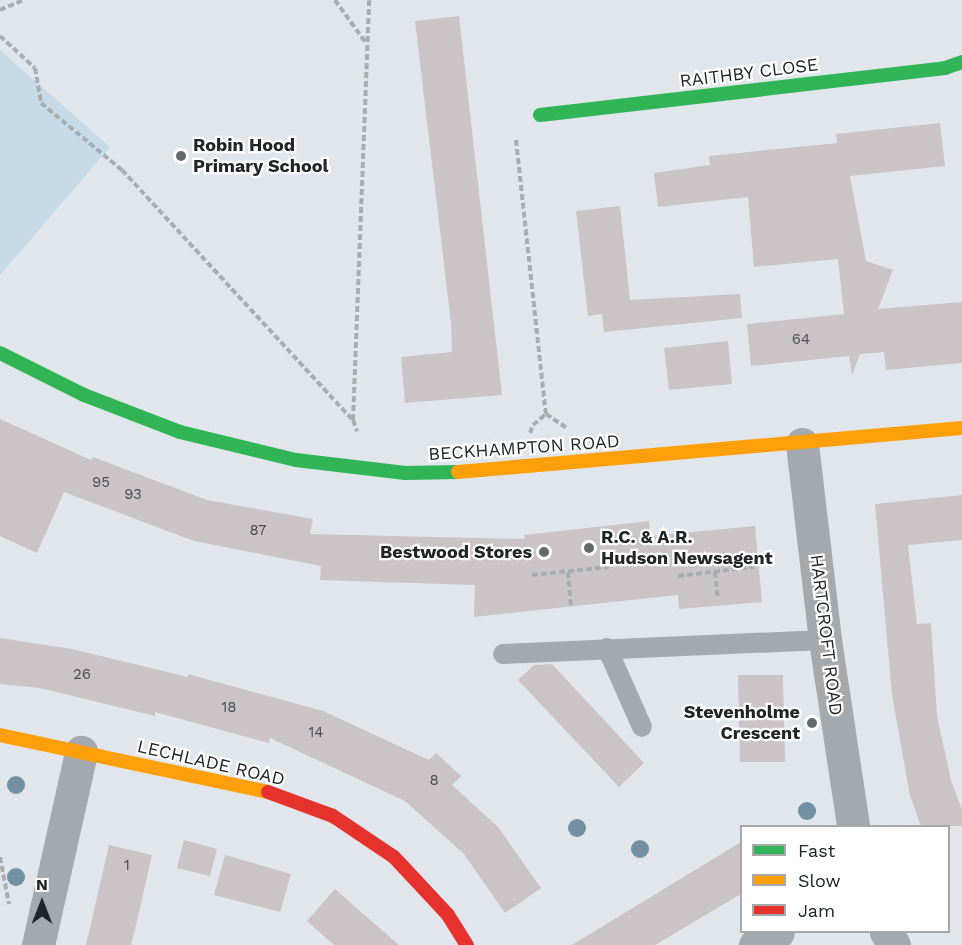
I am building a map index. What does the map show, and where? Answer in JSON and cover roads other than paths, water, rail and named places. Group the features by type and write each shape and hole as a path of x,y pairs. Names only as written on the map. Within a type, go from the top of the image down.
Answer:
{"street":[{"name":"RAITHBY CLOSE","path":"540,115 945,68 962,62"},
{"name":"BECKHAMPTON ROAD","path":"0,353 84,395 180,432 241,449 360,470 486,472 962,428"},
{"name":"HARTCROFT ROAD","path":"802,444 825,640 853,825"},
{"name":"LECHLADE ROAD","path":"0,735 270,792 333,816 394,856 448,915 467,945"},
{"path":"38,945 81,752"},
{"path":"755,945 776,933"}],"lane":[{"path":"503,654 825,640"},
{"path":"607,648 642,727"}],"place":[{"name":"Robin Hood Primary School","path":"181,156"},
{"name":"R.C. & A.R. Hudson Newsagent","path":"589,548"},
{"name":"Bestwood Stores","path":"544,552"},
{"name":"Stevenholme Crescent","path":"812,723"}]}
